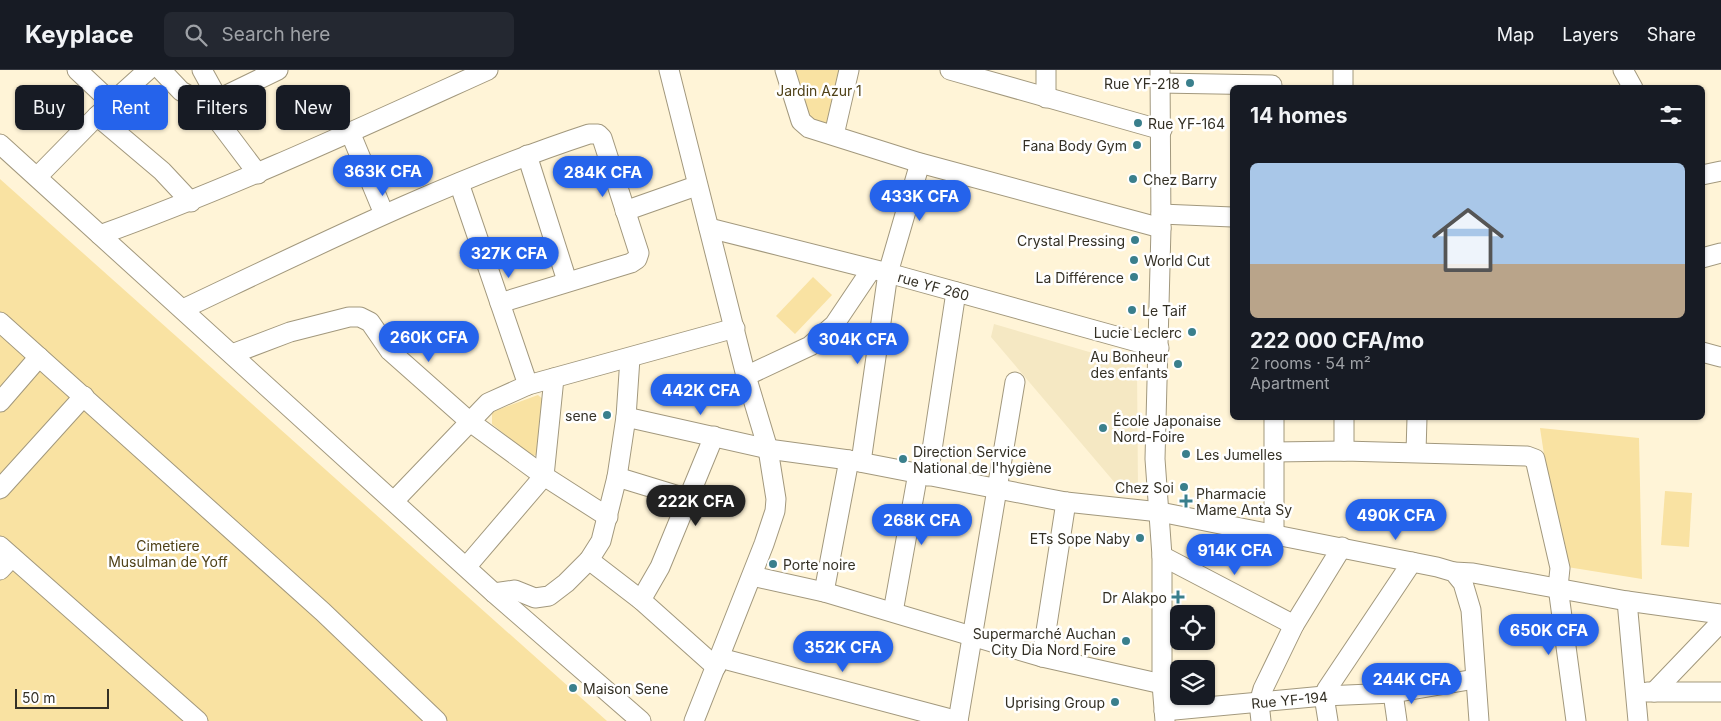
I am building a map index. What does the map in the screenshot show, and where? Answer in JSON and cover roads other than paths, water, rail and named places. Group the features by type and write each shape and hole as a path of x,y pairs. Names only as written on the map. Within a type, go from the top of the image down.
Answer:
{"street":[{"path":"77,70 94,86"},
{"path":"131,85 148,70"},
{"path":"161,70 178,88"},
{"path":"202,70 207,85"},
{"path":"247,85 278,70"},
{"path":"100,235 191,202 258,174 488,70"},
{"path":"669,70 696,186 709,228 746,376 768,449 775,486 775,511 752,576 694,721"},
{"path":"785,70 801,122 809,128 920,163 1161,221 1230,217"},
{"path":"834,135 849,70"},
{"path":"950,70 1162,130"},
{"path":"1046,70 1046,98"},
{"path":"1343,70 1343,85"},
{"path":"1623,70 1631,85"},
{"path":"1165,716 1162,684 1162,556 1155,459 1161,221 1162,130 1160,77 1272,81"},
{"path":"37,177 94,119"},
{"path":"114,130 162,171 191,202"},
{"path":"230,130 258,174"},
{"path":"350,132 384,214"},
{"path":"183,308 384,214 527,155 588,134 598,134 602,138 639,253 637,259 631,263 500,302"},
{"path":"0,144 467,566 494,593 637,719"},
{"path":"527,155 567,281"},
{"path":"824,592 855,461 879,271 920,163"},
{"path":"1705,174 1721,171"},
{"path":"459,183 528,385"},
{"path":"625,211 696,186"},
{"name":"rue YF 260","path":"709,228 879,271 1159,348"},
{"path":"1705,257 1721,254"},
{"path":"746,376 810,346 834,325 879,271"},
{"path":"893,612 923,474 956,292"},
{"path":"232,354 290,332 349,317 360,317 370,322 390,351 469,421 544,476 608,517"},
{"path":"0,322 323,612 437,721"},
{"path":"394,501 488,403 528,385 735,328"},
{"path":"1705,353 1721,356"},
{"path":"0,402 39,357"},
{"path":"494,593 515,590 535,598 549,596 566,583 589,560 601,541 617,477 626,417 630,358"},
{"path":"467,566 544,476 554,378"},
{"path":"589,560 718,662 958,721 971,636 1016,382"},
{"path":"0,489 84,396"},
{"path":"626,417 768,449 855,461 1066,502 1160,512 1342,547 1454,572 1473,573 1627,601 1721,614"},
{"path":"1274,420 1274,535"},
{"path":"1344,420 1344,451"},
{"path":"1416,452 1417,420"},
{"path":"641,600 660,567 714,436"},
{"path":"1274,452 1416,452 1528,456 1535,459 1560,568 1558,587 1576,721"},
{"path":"617,477 689,499"},
{"path":"1042,657 1066,502"},
{"path":"1260,712 1263,689 1294,626 1342,547"},
{"path":"1162,556 1294,626"},
{"path":"4,558 198,721"},
{"path":"1328,721 1324,696 1332,681 1412,562"},
{"path":"1454,572 1463,583 1471,610 1479,721"},
{"path":"752,576 824,592 1042,657 1162,684"},
{"path":"1627,601 1645,692 1638,721"},
{"path":"1645,692 1721,622"},
{"name":"Rue YF-194","path":"1165,716 1260,712 1324,696 1393,693 1475,680"},
{"path":"1645,692 1721,692"},
{"path":"1393,693 1397,721"}],"place":[{"name":"Rue YF-218","path":"1190,83"},
{"name":"Rue YF-164","path":"1138,123"},
{"name":"Fana Body Gym","path":"1137,145"},
{"name":"Chez Barry","path":"1133,179"},
{"name":"Crystal Pressing","path":"1135,240"},
{"name":"World Cut","path":"1134,260"},
{"name":"La Différence","path":"1134,277"},
{"name":"Le Taif","path":"1132,310"},
{"name":"Lucie Leclerc","path":"1192,332"},
{"name":"Au Bonheur des enfants","path":"1178,364"},
{"name":"sene","path":"607,415"},
{"name":"École Japonaise Nord-Foire","path":"1103,428"},
{"name":"Les Jumelles","path":"1186,454"},
{"name":"Direction Service National de l'hygiène","path":"903,459"},
{"name":"Chez Soi","path":"1184,487"},
{"name":"Pharmacie Mame Anta Sy","path":"1186,501"},
{"name":"ETs Sope Naby","path":"1140,538"},
{"name":"Porte noire","path":"773,564"},
{"name":"Dr Alakpo","path":"1178,597"},
{"name":"Supermarché Auchan City Dia Nord Foire","path":"1126,641"},
{"name":"Maison Sene","path":"573,688"},
{"name":"Uprising Group","path":"1115,702"}],"park label":[{"name":"Jardin Azur 1","path":"819,90"},
{"name":"Cimetiere Musulman de Yoff","path":"168,554"}]}
